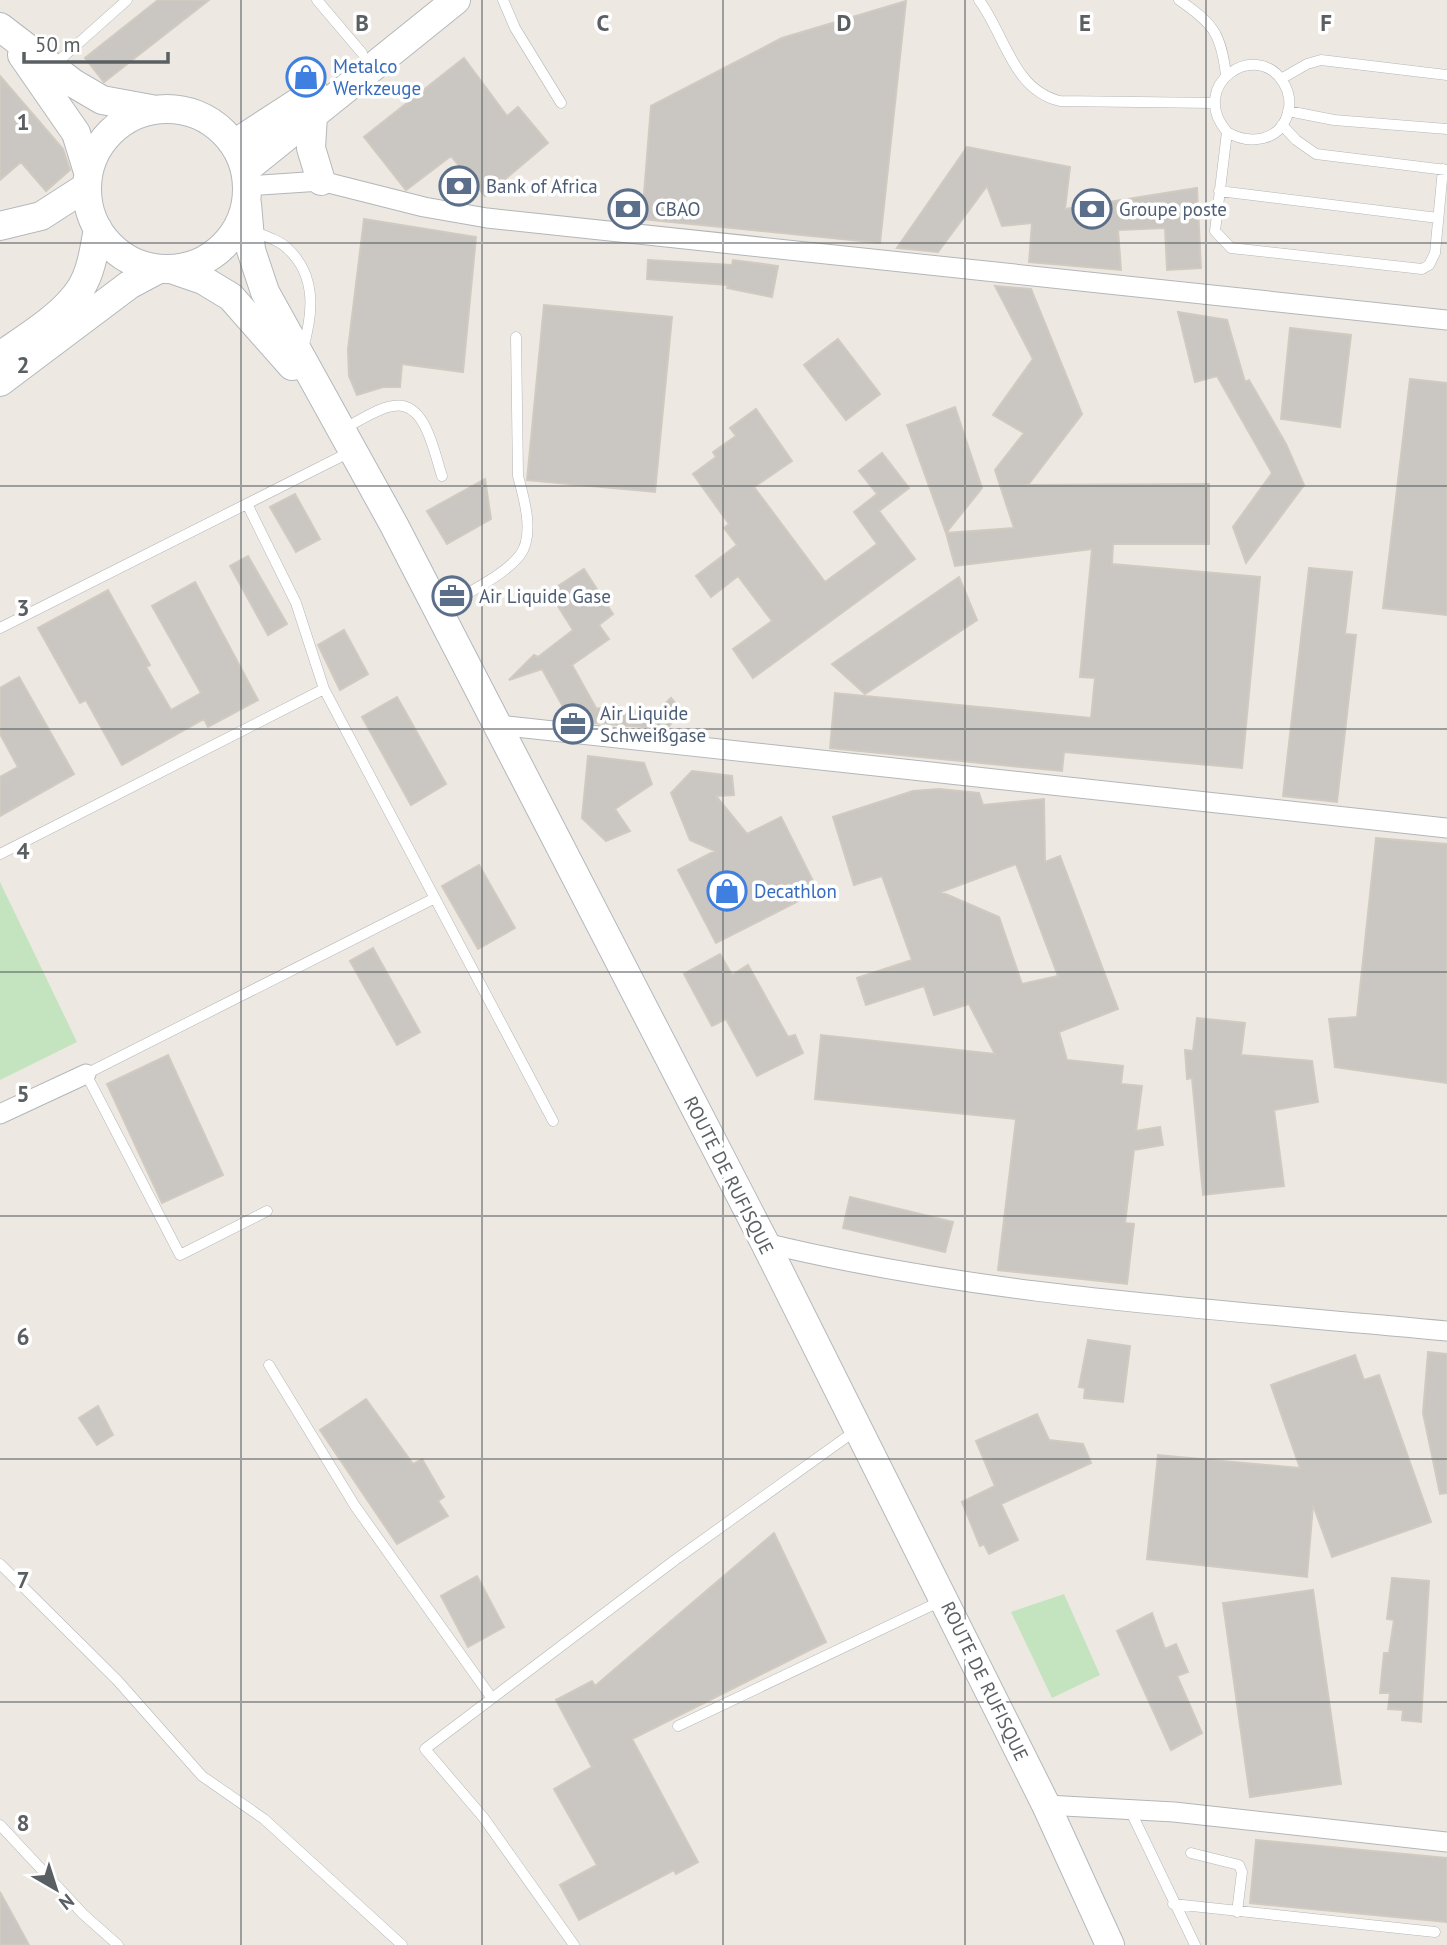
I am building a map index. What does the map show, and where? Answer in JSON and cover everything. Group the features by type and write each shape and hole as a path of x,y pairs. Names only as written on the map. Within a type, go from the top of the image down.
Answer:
{"main road":[{"path":"234,144 301,103 428,0"},
{"path":"0,382 130,285 165,269 192,265 220,249 240,224 247,197 313,115 456,0"},
{"path":"4,31 51,67 102,100 153,110 184,110 212,122 234,144 247,197"},
{"path":"4,31 83,146 88,205 96,226 114,248 135,262 165,269"},
{"path":"41,216 87,179 94,154 119,124 153,110"},
{"path":"313,115 311,148 321,181"},
{"name":"ROUTE DE RUFISQUE","path":"247,197 265,292 438,609 765,1243 1046,1805 1110,1945"},
{"path":"0,226 41,216 96,226"},
{"path":"0,356 54,316 80,289 92,262 96,226"},
{"name":"ROUTE DE RUFISQUE","path":"165,269 203,281 231,297 342,432"}],"street":[{"path":"247,197 321,181 424,207 487,218 1447,320"},
{"path":"498,725 1447,828"},
{"path":"0,1114 86,1074"},
{"path":"765,1243 854,1265 994,1286 1447,1331"},
{"path":"1046,1805 1129,1808 1447,1842"}],"lane":[{"path":"51,67 127,0"},
{"path":"317,0 362,53"},
{"path":"503,0 515,28 561,103"},
{"path":"979,0 1019,72 1035,92 1047,98 1060,102 1214,103"},
{"path":"1180,0 1216,30 1223,46 1226,75"},
{"path":"1282,79 1307,64 1321,60 1447,75"},
{"path":"1249,65 1261,66 1282,79 1287,90 1288,111 1282,125 1263,139 1251,141 1227,132 1219,122 1214,103 1218,86 1226,75 1249,65"},
{"path":"1288,111 1334,120 1447,129"},
{"path":"1227,132 1215,231 1231,248 1422,269 1429,265 1435,253 1445,170 1316,154 1296,140 1282,125"},
{"path":"1219,191 1438,218"},
{"path":"247,197 297,259 310,291 312,316 301,356"},
{"path":"438,609 520,556 525,544 525,507 517,477 516,337"},
{"path":"0,628 247,504 342,432 393,406 414,410 421,418 442,476"},
{"path":"247,504 296,603 324,689 553,1121"},
{"path":"0,854 324,689"},
{"path":"267,1211 180,1255 86,1074 435,898"},
{"path":"269,1365 355,1506 491,1697"},
{"path":"573,1945 483,1817 425,1749 491,1697 858,1429"},
{"path":"0,1564 117,1680 202,1776 264,1819 402,1945"},
{"path":"678,1726 944,1600"},
{"path":"1129,1808 1195,1945"},
{"path":"0,1825 83,1914 118,1945"},
{"path":"1191,1853 1240,1865 1242,1872 1237,1912"},
{"path":"1173,1904 1435,1932"}],"green space":[{"path":"0,882 77,1042 0,1080"},
{"path":"1064,1594 1100,1675 1052,1698 1011,1612"}],"building":[{"path":"158,0 209,0 104,82 85,58"},
{"path":"906,1 880,243 642,219 651,106 782,38"},
{"path":"464,58 507,116 518,107 548,143 485,196 451,156 406,190 364,137"},
{"path":"0,76 63,149 70,170 46,191 21,162 0,180"},
{"path":"967,147 1070,167 1065,209 1197,188 1201,268 1167,270 1165,228 1118,230 1121,270 1029,262 1032,223 1002,226 987,186 938,252 897,248"},
{"path":"364,219 476,237 463,372 402,364 400,387 383,387 357,395 349,376 348,349"},
{"path":"648,260 732,265 733,260 778,266 772,297 727,288 728,285 647,279"},
{"path":"995,286 1031,289 1082,414 1028,485 1209,484 1209,544 1113,544 1112,564 1260,577 1242,768 1064,752 1062,771 830,748 835,693 1091,718 1095,678 1080,677 1092,549 955,566 946,533 1014,528 995,470 1024,433 993,415 1033,359"},
{"path":"544,305 672,317 655,492 527,480"},
{"path":"1178,312 1227,320 1245,382 1249,380 1286,444 1304,485 1246,563 1233,527 1272,473 1217,376 1195,382"},
{"path":"1290,328 1351,335 1340,427 1281,419"},
{"path":"838,339 880,394 846,420 804,365"},
{"path":"1410,379 1447,383 1447,615 1383,608"},
{"path":"955,407 982,488 946,533 907,425"},
{"path":"756,409 792,461 754,487 825,582 877,544 854,512 877,494 859,471 882,453 909,488 879,511 915,559 753,678 733,649 772,621 738,576 711,597 696,576 737,545 724,528 729,524 693,474 716,457 713,452 736,436 730,428"},
{"path":"485,479 491,519 447,544 427,511"},
{"path":"295,494 320,539 296,552 270,507"},
{"path":"248,556 287,624 268,635 230,566"},
{"path":"1309,568 1352,572 1345,634 1356,635 1337,802 1283,796"},
{"path":"584,569 613,614 599,625 609,639 572,665 596,708 656,712 671,698 683,712 666,729 571,721 542,669 509,680 534,655 538,657 573,630 549,592"},
{"path":"959,577 977,620 865,694 832,664"},
{"path":"195,582 258,700 208,727 204,719 122,765 86,700 80,703 38,628 108,590 150,665 146,667 171,710 201,693 152,606"},
{"path":"344,630 368,674 340,690 318,645"},
{"path":"19,677 74,774 0,816 0,777 18,767 0,734 0,688"},
{"path":"397,697 446,784 411,805 362,717"},
{"path":"588,756 644,763 652,784 615,809 630,831 606,841 582,818"},
{"path":"692,771 732,776 734,795 716,796 747,834 781,817 818,891 716,943 678,870 715,851 690,840 671,793"},
{"path":"939,789 979,793 983,805 1044,799 1045,862 1060,856 1118,1009 1059,1032 1067,1060 1123,1066 1121,1084 1142,1086 1136,1131 1160,1127 1163,1145 1134,1150 1125,1223 1134,1224 1127,1284 998,1270 1016,1119 815,1099 821,1035 995,1054 969,1004 934,1015 924,986 866,1005 857,978 912,960 882,876 854,885 833,817 913,791","holes":["1016,864 1058,976 1022,984 999,917 941,892"]},
{"path":"1376,838 1447,844 1447,1083 1335,1067 1329,1019 1357,1017"},
{"path":"479,865 515,928 478,949 442,886"},
{"path":"373,948 420,1032 397,1045 350,961"},
{"path":"720,954 732,975 748,965 788,1037 795,1035 803,1053 757,1076 726,1019 712,1026 684,974"},
{"path":"1197,1018 1245,1023 1241,1055 1312,1061 1318,1102 1274,1110 1284,1186 1203,1195 1192,1078 1187,1079 1185,1050 1193,1051"},
{"path":"168,1055 223,1175 162,1203 107,1084"},
{"path":"850,1197 953,1222 945,1252 843,1228"},
{"path":"1088,1340 1130,1346 1123,1402 1084,1398 1085,1388 1079,1387"},
{"path":"1428,1352 1447,1354 1447,1493 1440,1494 1423,1413"},
{"path":"1355,1355 1364,1380 1379,1375 1431,1522 1332,1557 1313,1505 1307,1577 1147,1559 1158,1455 1300,1468 1271,1385"},
{"path":"366,1399 413,1464 422,1459 444,1497 438,1501 448,1516 397,1544 320,1430"},
{"path":"98,1406 113,1435 97,1445 79,1418"},
{"path":"1037,1414 1049,1440 1083,1444 1091,1463 1001,1504 1018,1540 989,1554 984,1544 980,1546 962,1502 995,1486 976,1441"},
{"path":"774,1533 826,1642 632,1739 698,1862 676,1874 674,1870 579,1920 560,1885 597,1865 554,1789 592,1767 556,1700 592,1681 595,1686"},
{"path":"477,1576 504,1627 468,1647 441,1596"},
{"path":"1392,1578 1429,1581 1421,1722 1402,1720 1403,1710 1388,1709 1390,1693 1380,1693 1384,1653 1389,1653 1394,1620 1387,1619"},
{"path":"1313,1590 1341,1784 1250,1797 1223,1603"},
{"path":"1152,1613 1165,1649 1176,1644 1188,1672 1177,1676 1202,1733 1171,1750 1117,1631"},
{"path":"1256,1840 1447,1858 1447,1922 1250,1903"},
{"path":"0,1892 29,1945 0,1945"}],"place":[{"name":"Metalco Werkzeuge","path":"306,77"},
{"name":"Bank of Africa","path":"459,186"},
{"name":"CBAO","path":"628,209"},
{"name":"Groupe poste","path":"1092,209"},
{"name":"Air Liquide Gase","path":"452,596"},
{"name":"Air Liquide Schweißgase","path":"573,724"},
{"name":"Decathlon","path":"727,891"}]}
